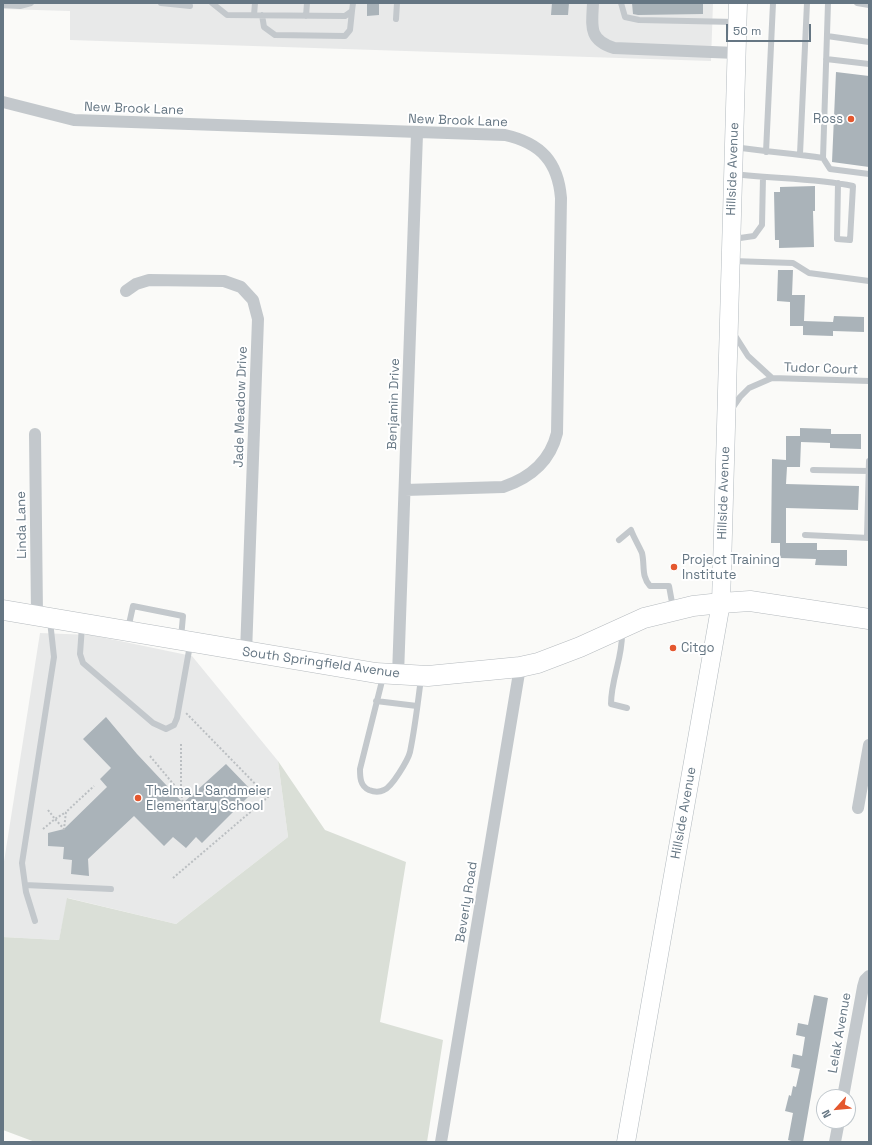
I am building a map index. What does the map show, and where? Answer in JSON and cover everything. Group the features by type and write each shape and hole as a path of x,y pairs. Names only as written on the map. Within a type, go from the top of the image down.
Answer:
{"main road":[{"name":"South Springfield Avenue","path":"3,610 82,622 246,652 391,674 422,676 463,674 520,667 538,663 580,647 622,627 674,610 721,603 750,601 869,619"}],"street":[{"path":"593,3 594,34 599,41 605,45 614,48 736,53"},
{"name":"Hillside Avenue","path":"626,1142 721,603 738,3"},
{"name":"New Brook Lane","path":"3,102 74,120 417,134 505,136 519,138 540,150 555,171 560,184 561,198 557,433 554,445 542,464 530,475 503,487 488,489 405,490"},
{"name":"Benjamin Drive","path":"391,674 405,490 417,134"},
{"name":"Jade Meadow Drive","path":"126,291 136,284 149,280 224,281 241,287 253,300 258,319 246,652"},
{"name":"Linda Lane","path":"35,434 43,616"},
{"name":"Beverly Road","path":"441,1142 520,667"},
{"path":"858,808 869,746"},
{"name":"Lelak Avenue","path":"844,1089 863,987 865,980 869,976"},
{"path":"835,1142 837,1129"}],"lane":[{"path":"3,5 20,6 31,3"},
{"path":"161,3 190,6"},
{"path":"212,3 227,15 345,16 352,11"},
{"path":"254,15 255,3"},
{"path":"306,16 307,3"},
{"path":"262,15 264,27 275,35 345,36 350,30 353,3"},
{"path":"396,19 397,3"},
{"path":"621,3 625,17 639,20 738,22"},
{"path":"766,152 773,3"},
{"path":"800,154 807,3"},
{"path":"828,3 823,158 830,169 869,174"},
{"path":"857,3 869,5"},
{"path":"827,36 869,42"},
{"path":"826,59 869,64"},
{"path":"734,147 823,158"},
{"path":"733,174 763,178 838,183 853,186 850,240 837,239 838,183"},
{"path":"731,240 754,236 762,225 763,178"},
{"path":"731,261 792,263 809,273 869,281"},
{"name":"Tudor Court","path":"729,322 748,356 772,378"},
{"name":"Tudor Court","path":"726,420 740,397 749,388 772,378 869,381"},
{"path":"805,535 868,537 869,461"},
{"path":"813,470 868,471"},
{"path":"619,540 631,530 642,554 642,570 646,582 650,586 669,586 674,610"},
{"path":"35,921 25,885 22,863 23,848 54,657 43,616"},
{"path":"82,622 80,654 83,663 153,723 166,729 174,725 177,718 186,642"},
{"path":"622,627 622,644 615,673 611,704 627,708"},
{"path":"391,674 376,701 360,773 362,784 368,789 376,792 386,790 392,784 409,753 422,676"},
{"path":"376,701 417,706"},
{"path":"25,885 111,889"}],"path":[{"path":"173,878 268,797 186,713"},
{"path":"181,744 181,793 183,803"},
{"path":"150,756 181,793"},
{"path":"43,829 66,812 94,786"},
{"path":"48,810 64,829 66,812"}],"shaded area":[{"path":"3,3 713,3 711,61 70,40 70,11 3,9"},
{"path":"40,633 91,635 192,656 278,761 288,837 176,924 68,898 59,940 3,937 3,868"},
{"path":"278,761 325,830 406,862 380,1022 443,1040 427,1142 35,1142 3,1130 3,937 59,940 67,898 176,924 288,837"}],"building":[{"path":"367,3 379,3 379,15 367,16"},
{"path":"552,3 569,3 568,15 551,15"},
{"path":"632,3 703,3 703,14 638,15 633,14"},
{"name":"Ross","path":"836,72 869,76 869,167 832,162"},
{"path":"815,186 815,211 813,211 814,247 779,248 779,240 775,240 774,192 780,192 780,187"},
{"path":"778,270 793,270 792,295 805,295 804,321 833,322 834,316 864,317 864,332 833,331 833,336 803,335 803,326 790,326 790,302 777,301"},
{"path":"800,428 831,429 831,434 861,434 861,449 830,448 830,443 801,442 800,467 787,467 786,484 859,486 858,510 786,508 786,543 817,543 817,550 847,550 847,566 815,565 816,559 780,558 780,543 771,543 772,459 786,460 786,436 800,436"},
{"name":"Thelma L Sandmeier Elementary School","path":"106,717 137,754 183,803 226,764 253,792 202,843 196,837 186,848 173,837 164,846 134,816 88,859 89,876 71,874 72,860 63,859 64,847 48,846 48,833 64,829 107,787 100,779 111,768 83,739"},
{"path":"814,995 828,998 803,1142 795,1142 788,1140 793,1113 785,1111 793,1086 796,1087 800,1069 791,1067 793,1054 802,1056 805,1037 796,1035 798,1023 808,1025"}],"place":[{"name":"Ross","path":"851,119"},
{"name":"Project Training Institute","path":"674,567"},
{"name":"Citgo","path":"673,648"},
{"name":"Thelma L Sandmeier Elementary School","path":"138,798"}]}
